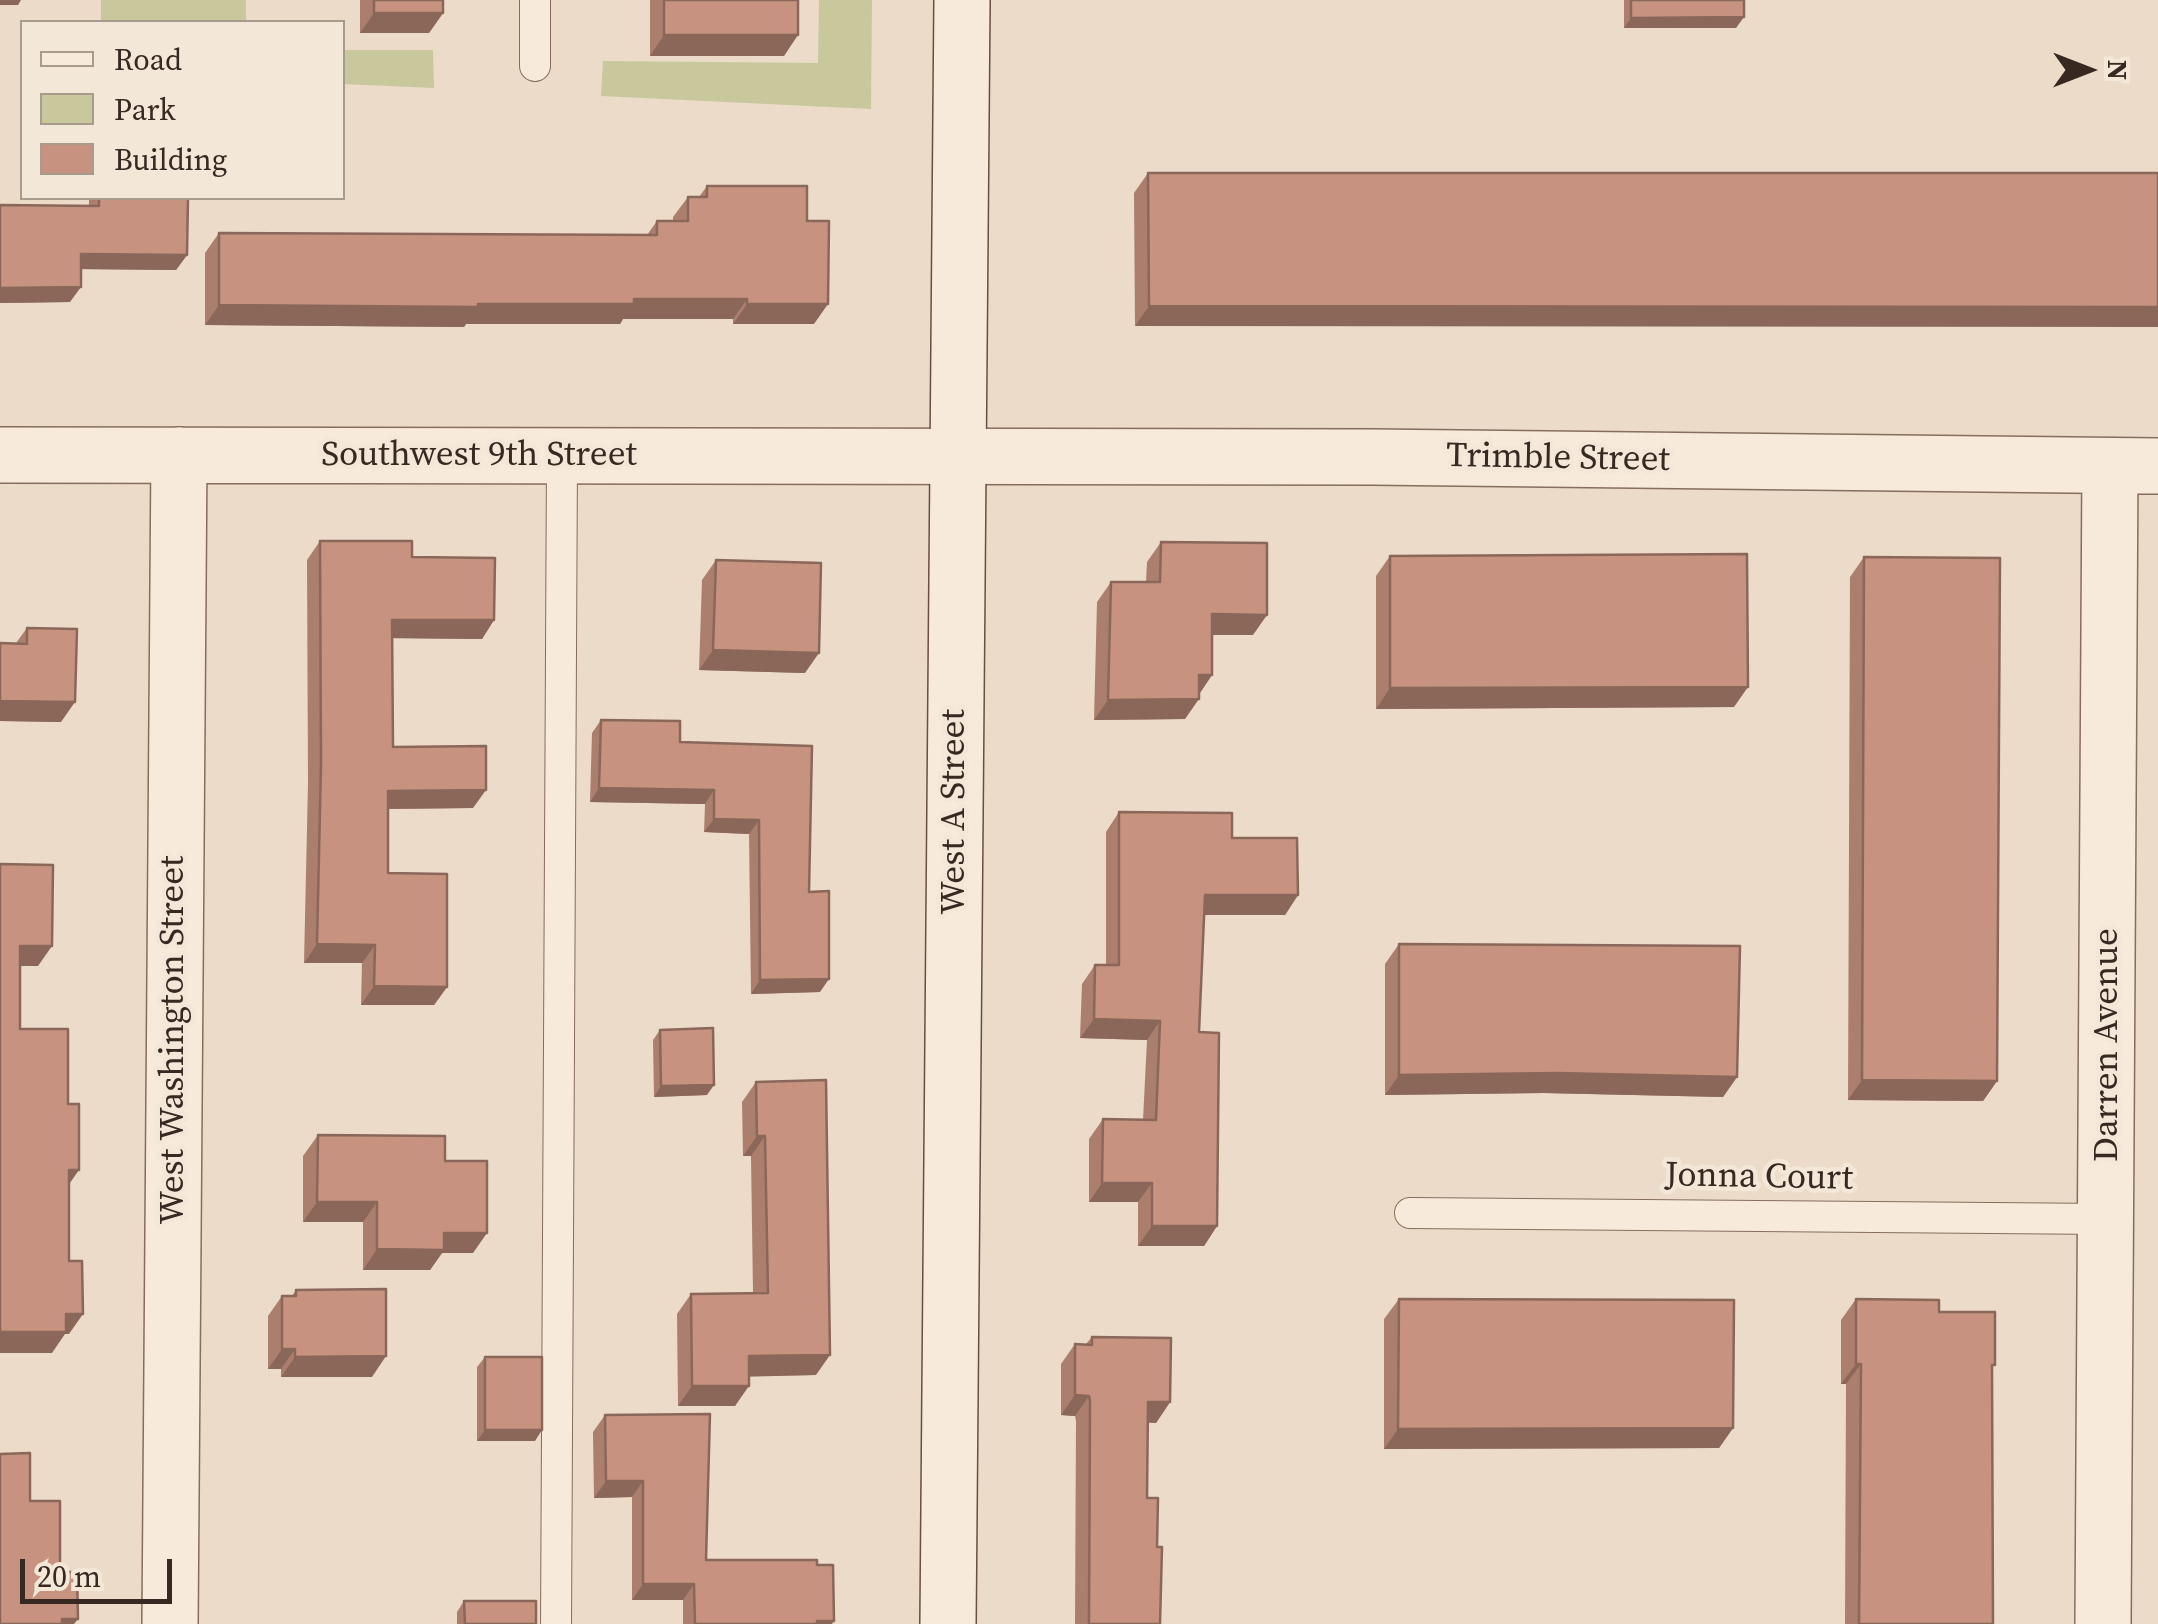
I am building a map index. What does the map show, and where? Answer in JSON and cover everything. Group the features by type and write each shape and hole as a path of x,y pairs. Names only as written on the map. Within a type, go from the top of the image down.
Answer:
{"street":[{"name":"West A Street","path":"948,1624 962,0"},
{"name":"Southwest 9th Street","path":"0,455 958,458"},
{"name":"West Washington Street","path":"170,1624 179,455"},
{"name":"Trimble Street","path":"958,458 1372,457 2134,466"},
{"name":"Darren Avenue","path":"2102,1624 2107,1219 2134,466"}],"lane":[{"path":"535,0 535,66"},
{"path":"556,1624 562,456"},
{"name":"Jonna Court","path":"1410,1212 2107,1219"}],"green space":[{"path":"101,0 246,0 246,20 101,20"},
{"path":"819,0 872,0 871,109 601,96 603,61 818,63"},
{"path":"345,50 433,50 434,88 345,84"}],"building":[{"path":"374,0 443,0 443,13 374,13"},
{"path":"664,0 798,0 798,35 664,35"},
{"path":"1631,0 1744,0 1744,17 1631,18"},
{"path":"1148,173 2158,173 2158,307 1149,306"},
{"path":"707,186 807,186 807,221 829,221 828,304 634,299 634,304 478,307 219,305 219,233 657,235 657,221 688,221 688,197 707,197"},
{"path":"99,200 188,200 187,255 81,254 81,287 0,288 0,205 99,206"},
{"path":"320,541 412,541 412,557 495,558 494,620 392,620 393,747 486,746 486,790 388,791 388,873 447,874 447,987 374,986 375,945 317,944"},
{"path":"1161,542 1267,543 1267,615 1212,614 1212,675 1199,675 1199,699 1108,700 1111,582 1160,582"},
{"path":"1747,554 1748,687 1390,688 1390,556"},
{"path":"1864,557 2000,558 1997,1081 1862,1080"},
{"path":"716,560 821,563 819,653 713,650"},
{"path":"27,628 77,629 75,702 0,701 0,643 27,644"},
{"path":"601,720 680,721 680,742 812,746 809,892 829,891 829,979 760,980 759,820 714,819 714,790 599,788"},
{"path":"1119,812 1232,813 1232,838 1297,838 1298,895 1205,895 1199,1032 1219,1033 1217,1226 1152,1226 1152,1183 1102,1183 1103,1119 1156,1120 1160,1021 1094,1019 1095,965 1119,965"},
{"path":"0,864 53,865 52,946 20,946 20,1029 68,1029 68,1104 79,1104 79,1170 69,1170 69,1261 82,1261 83,1314 66,1314 66,1332 0,1332"},
{"path":"1399,944 1740,946 1737,1077 1399,1075"},
{"path":"713,1028 714,1085 661,1086 660,1030"},
{"path":"826,1080 830,1355 749,1356 749,1386 692,1386 691,1294 768,1293 765,1136 757,1136 756,1082"},
{"path":"318,1135 445,1136 445,1161 487,1161 487,1233 444,1233 444,1250 377,1249 377,1202 317,1202"},
{"path":"386,1289 386,1356 295,1357 295,1349 282,1349 282,1296 296,1296 296,1290"},
{"path":"1399,1299 1734,1300 1733,1428 1398,1429"},
{"path":"1856,1299 1939,1300 1939,1312 1995,1312 1993,1624 1859,1624 1861,1364 1856,1364"},
{"path":"1092,1337 1171,1338 1170,1402 1148,1402 1147,1498 1158,1498 1157,1547 1162,1547 1160,1624 1089,1624 1090,1401 1089,1396 1075,1395 1075,1344 1092,1345"},
{"path":"485,1357 542,1357 542,1430 485,1430"},
{"path":"710,1414 706,1560 817,1560 817,1565 833,1565 834,1621 695,1624 694,1584 643,1584 643,1481 606,1481 605,1415"},
{"path":"30,1453 30,1501 60,1501 60,1572 77,1572 78,1619 62,1619 62,1624 0,1624 0,1454"},
{"path":"464,1601 536,1601 536,1624 465,1624"}]}
